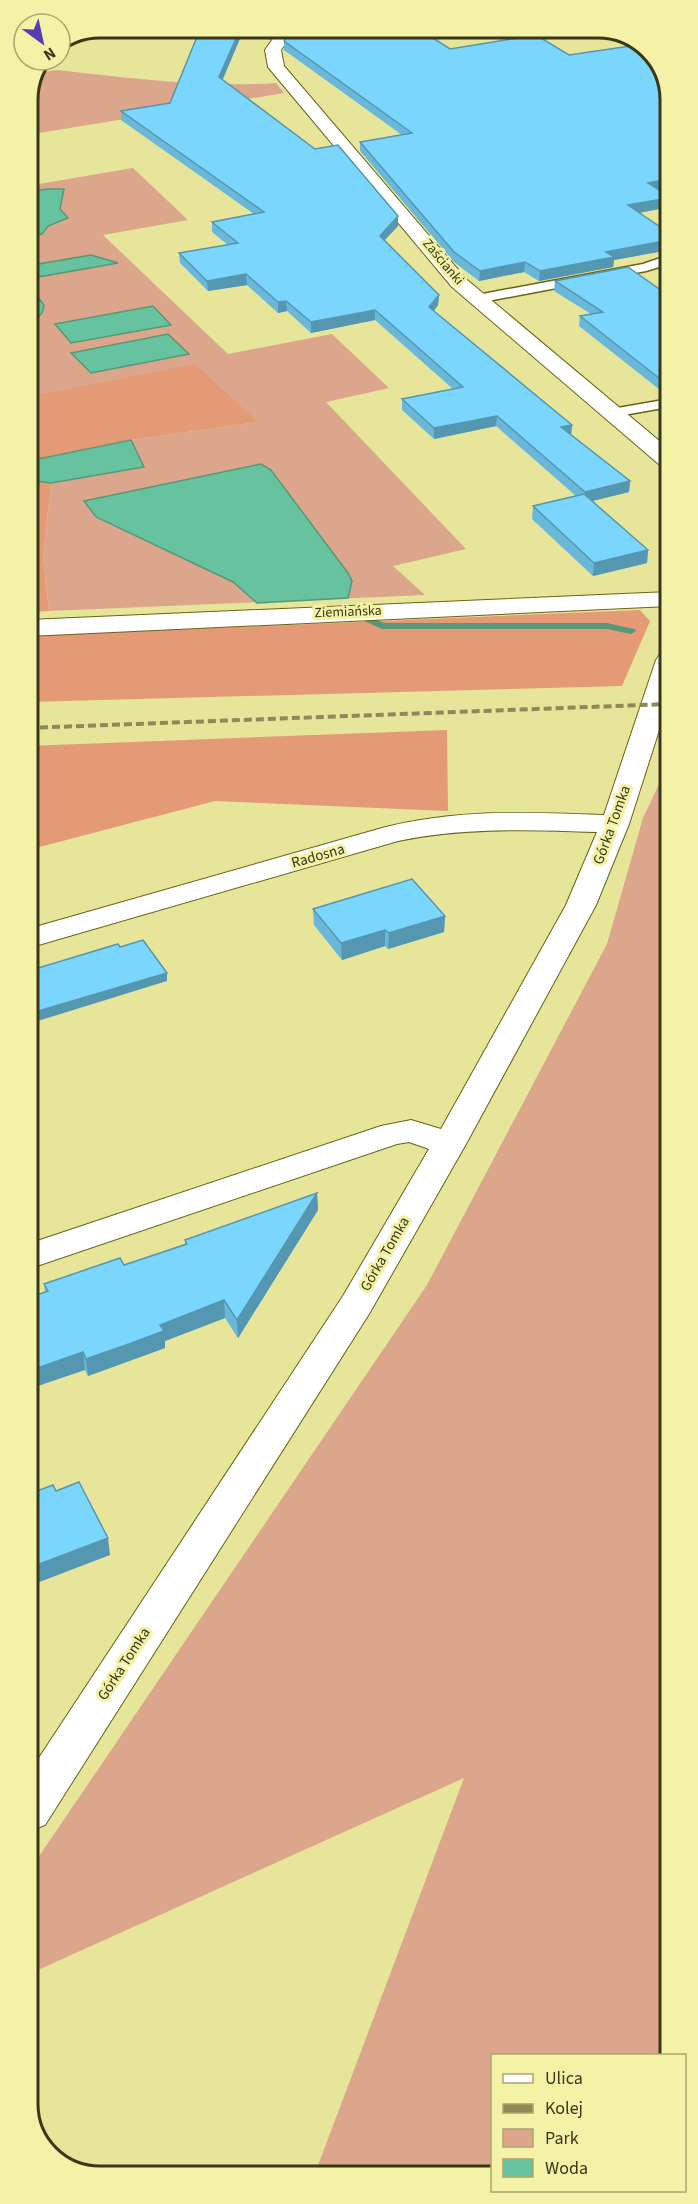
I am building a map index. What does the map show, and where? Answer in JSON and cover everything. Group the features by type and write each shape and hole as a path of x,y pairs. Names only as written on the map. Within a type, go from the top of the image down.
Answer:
{"street":[{"name":"Zaścianki","path":"281,38 273,50 276,68 459,283 660,453"},
{"name":"Ziemiańska","path":"38,628 660,599"},
{"name":"Górka Tomka","path":"38,1796 356,1305 449,1144 580,905 615,824 660,687"},
{"name":"Radosna","path":"38,936 393,834 439,824 497,820 615,824"},
{"path":"38,1254 393,1134 411,1131 449,1144"}],"lane":[{"path":"477,299 645,267 660,262"},
{"path":"612,413 660,405"}],"green space":[{"path":"44,72 72,72 194,83 276,83 284,93 38,133 38,100"},
{"path":"133,168 188,220 103,235 228,354 332,334 389,388 326,402 466,549 393,566 425,595 49,611 43,557 51,483 143,467 131,440 257,422 38,398 38,184"},
{"path":"660,782 660,2054 491,2054 491,2166 318,2166 464,1778 38,1970 38,1858 427,1285 607,944 643,818"}],"shaded area":[{"path":"299,38 390,38 291,53"},
{"path":"195,364 258,422 131,440 38,459 38,395"},
{"path":"38,481 51,483 43,557 49,611 38,612"},
{"path":"640,610 650,621 622,686 38,702 38,636"},
{"path":"447,730 448,811 215,801 38,847 38,746"}],"water":[{"path":"64,189 60,209 68,218 48,226 42,234 38,235 38,190"},
{"path":"91,255 118,263 38,277 38,264"},
{"path":"38,297 44,305 38,316"},
{"path":"153,306 171,325 71,343 55,324"},
{"path":"168,334 189,354 91,373 71,353"},
{"path":"131,440 144,467 51,483 38,481 38,459"},
{"path":"261,464 271,470 348,573 352,581 348,598 257,603 233,582 96,517 84,501"}],"building":[{"path":"197,38 236,38 219,77 315,149 338,145 398,216 380,236 439,295 429,307 572,425 561,427 630,481 585,492 497,416 434,428 402,399 463,387 375,310 311,322 286,301 278,302 246,274 207,281 179,253 238,243 212,222 264,212 121,111 170,103"},
{"path":"286,38 433,38 450,49 518,38 541,38 569,55 629,46 650,65 660,92 660,181 648,183 660,190 660,200 628,205 660,227 660,242 606,252 614,257 540,271 525,262 480,271 454,252 360,142 412,133 284,41"},
{"path":"628,267 660,290 660,379 580,316 603,312 555,281"},
{"path":"584,494 648,550 594,563 533,506"},
{"path":"412,879 445,916 389,933 385,930 341,943 313,909"},
{"path":"143,940 167,973 38,1011 38,968 118,944 120,947"},
{"path":"317,1193 237,1320 224,1300 160,1325 164,1331 126,1345 86,1359 83,1352 38,1368 38,1294 48,1291 44,1284 120,1258 124,1265 187,1244 185,1240"},
{"path":"79,1482 108,1538 38,1565 38,1491 53,1485 56,1491"}],"waterway":[{"path":"365,618 382,626 607,626 631,631"}],"railway":[{"path":"38,728 660,704"}]}
